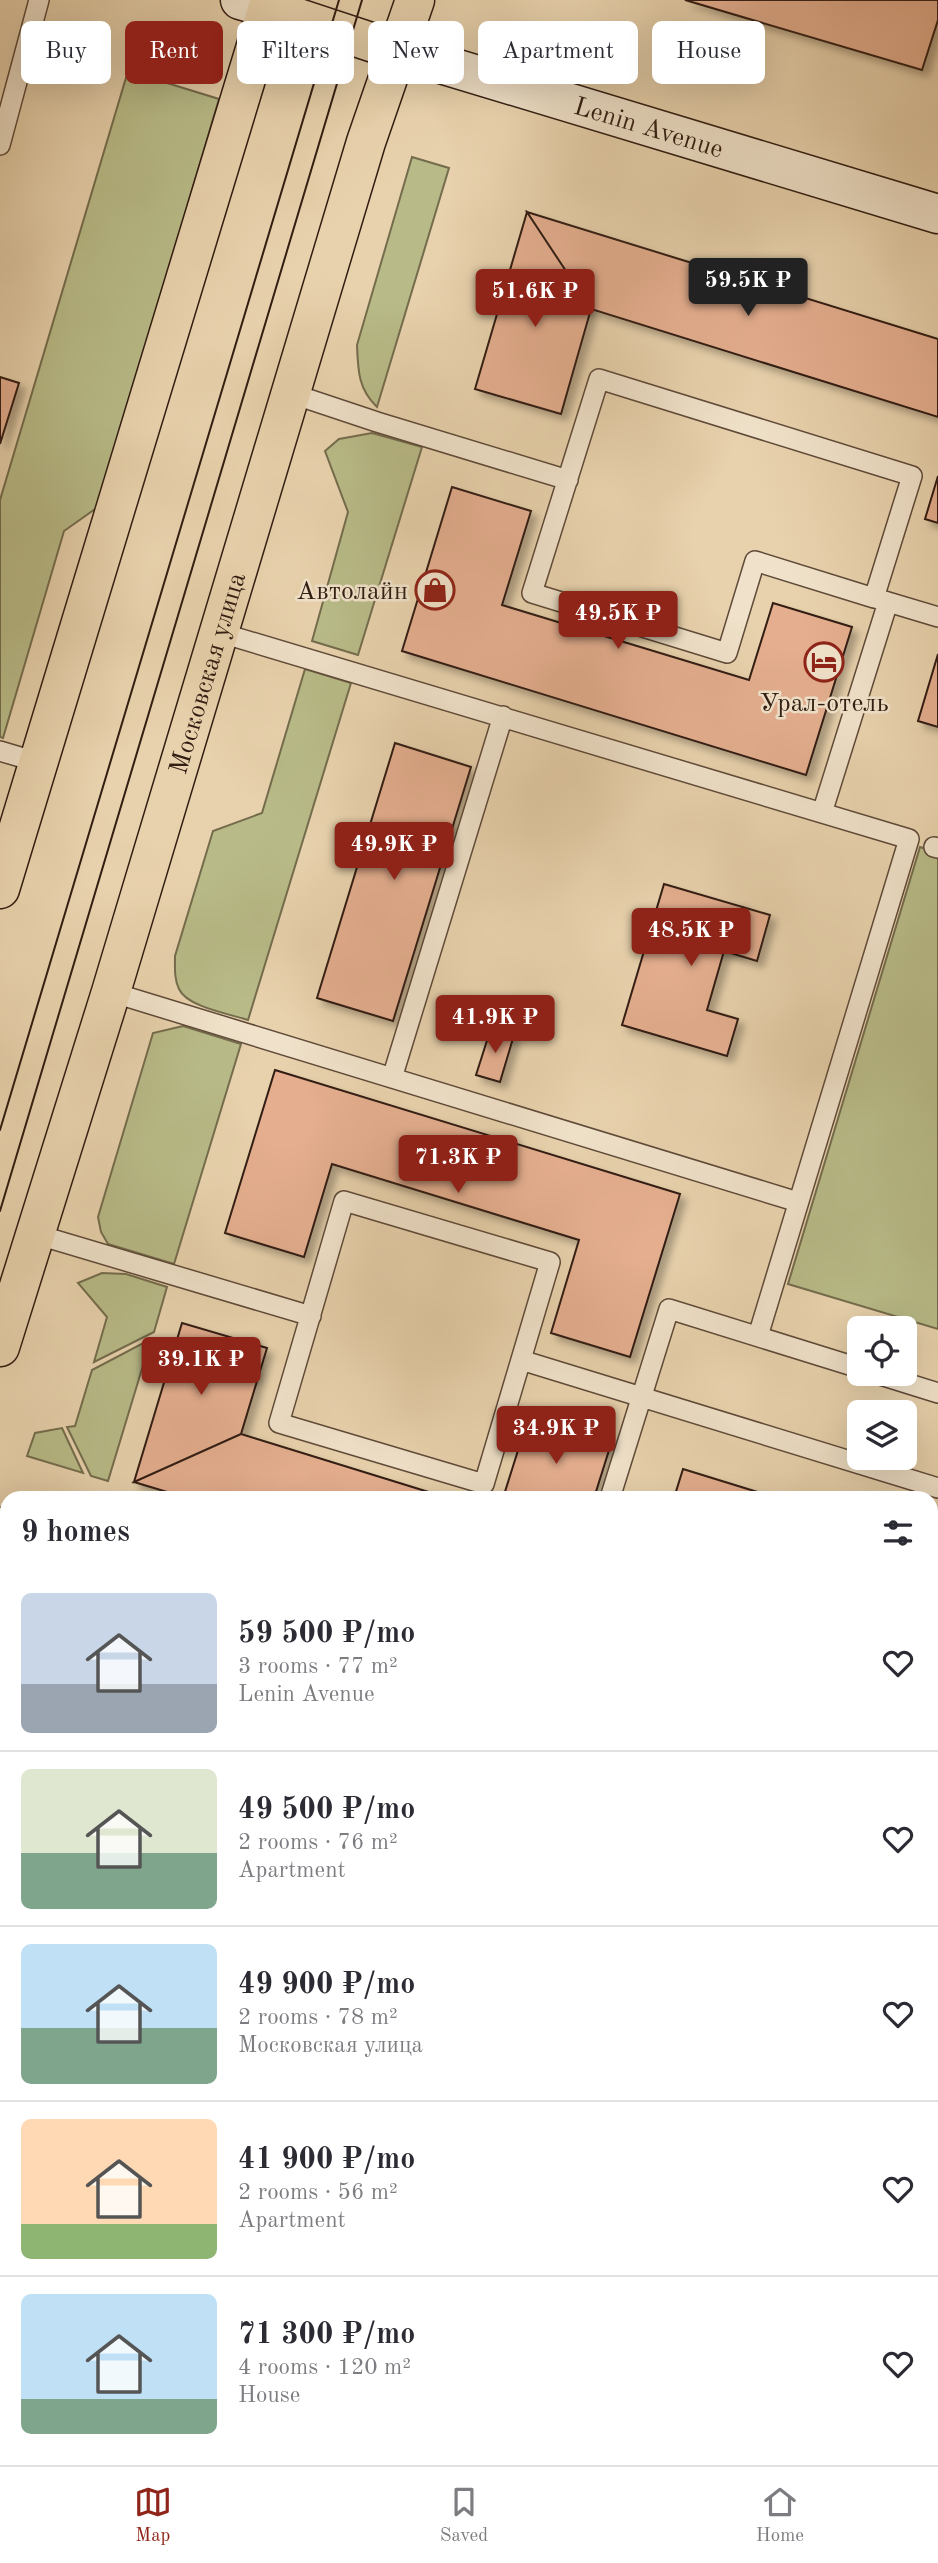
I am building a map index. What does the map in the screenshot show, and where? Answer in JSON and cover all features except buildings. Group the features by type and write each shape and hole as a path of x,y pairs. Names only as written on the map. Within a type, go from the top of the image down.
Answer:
{"main road":[{"name":"Московская улица","path":"408,21 415,0"},
{"name":"Lenin Avenue","path":"259,3 368,41"},
{"path":"0,888 259,3"},
{"name":"Lenin Avenue","path":"464,71 938,214"},
{"name":"Московская улица","path":"0,1347 111,992 366,142 386,84"}],"lane":[{"path":"0,145 39,0"},
{"path":"822,813 881,600 912,476 599,379 532,593 727,653 755,561 881,600 938,617"},
{"path":"290,393 568,480"},
{"path":"218,632 909,839 758,1336"},
{"path":"392,1078 503,716"},
{"path":"0,751 37,762"},
{"path":"111,992 798,1202"},
{"path":"344,1201 550,1262 521,1360 484,1484 279,1423 344,1201"},
{"path":"35,1234 311,1316"},
{"path":"612,1491 669,1309 847,1364"},
{"path":"521,1360 938,1488"},
{"path":"917,1381 936,1385"}],"green space":[{"path":"125,81 125,84 170,84 219,99 98,507 64,531 3,738 0,737 0,500"},
{"path":"412,157 449,168 377,407 363,386 357,345"},
{"path":"372,433 422,447 358,655 312,641 348,512 325,451 339,439"},
{"path":"305,669 351,683 248,1020 200,1005 184,995 176,981 175,956 213,831 262,813"},
{"path":"920,847 938,853 938,1329 917,1323 917,1316 895,1316 788,1284"},
{"path":"183,1026 241,1044 174,1264 108,1244 101,1232 98,1217 153,1033"},
{"path":"102,1273 126,1274 167,1287 154,1332 94,1362 107,1317 78,1283"},
{"path":"151,1339 108,1481 91,1476 67,1427 75,1426 92,1370"},
{"path":"62,1428 83,1473 27,1456 35,1433"}],"tram line":[{"path":"0,1130 339,0"},
{"path":"0,1211 362,0"}],"place":[{"name":"Автолайн","path":"435,590"},
{"name":"Урал-отель","path":"824,662"}]}
